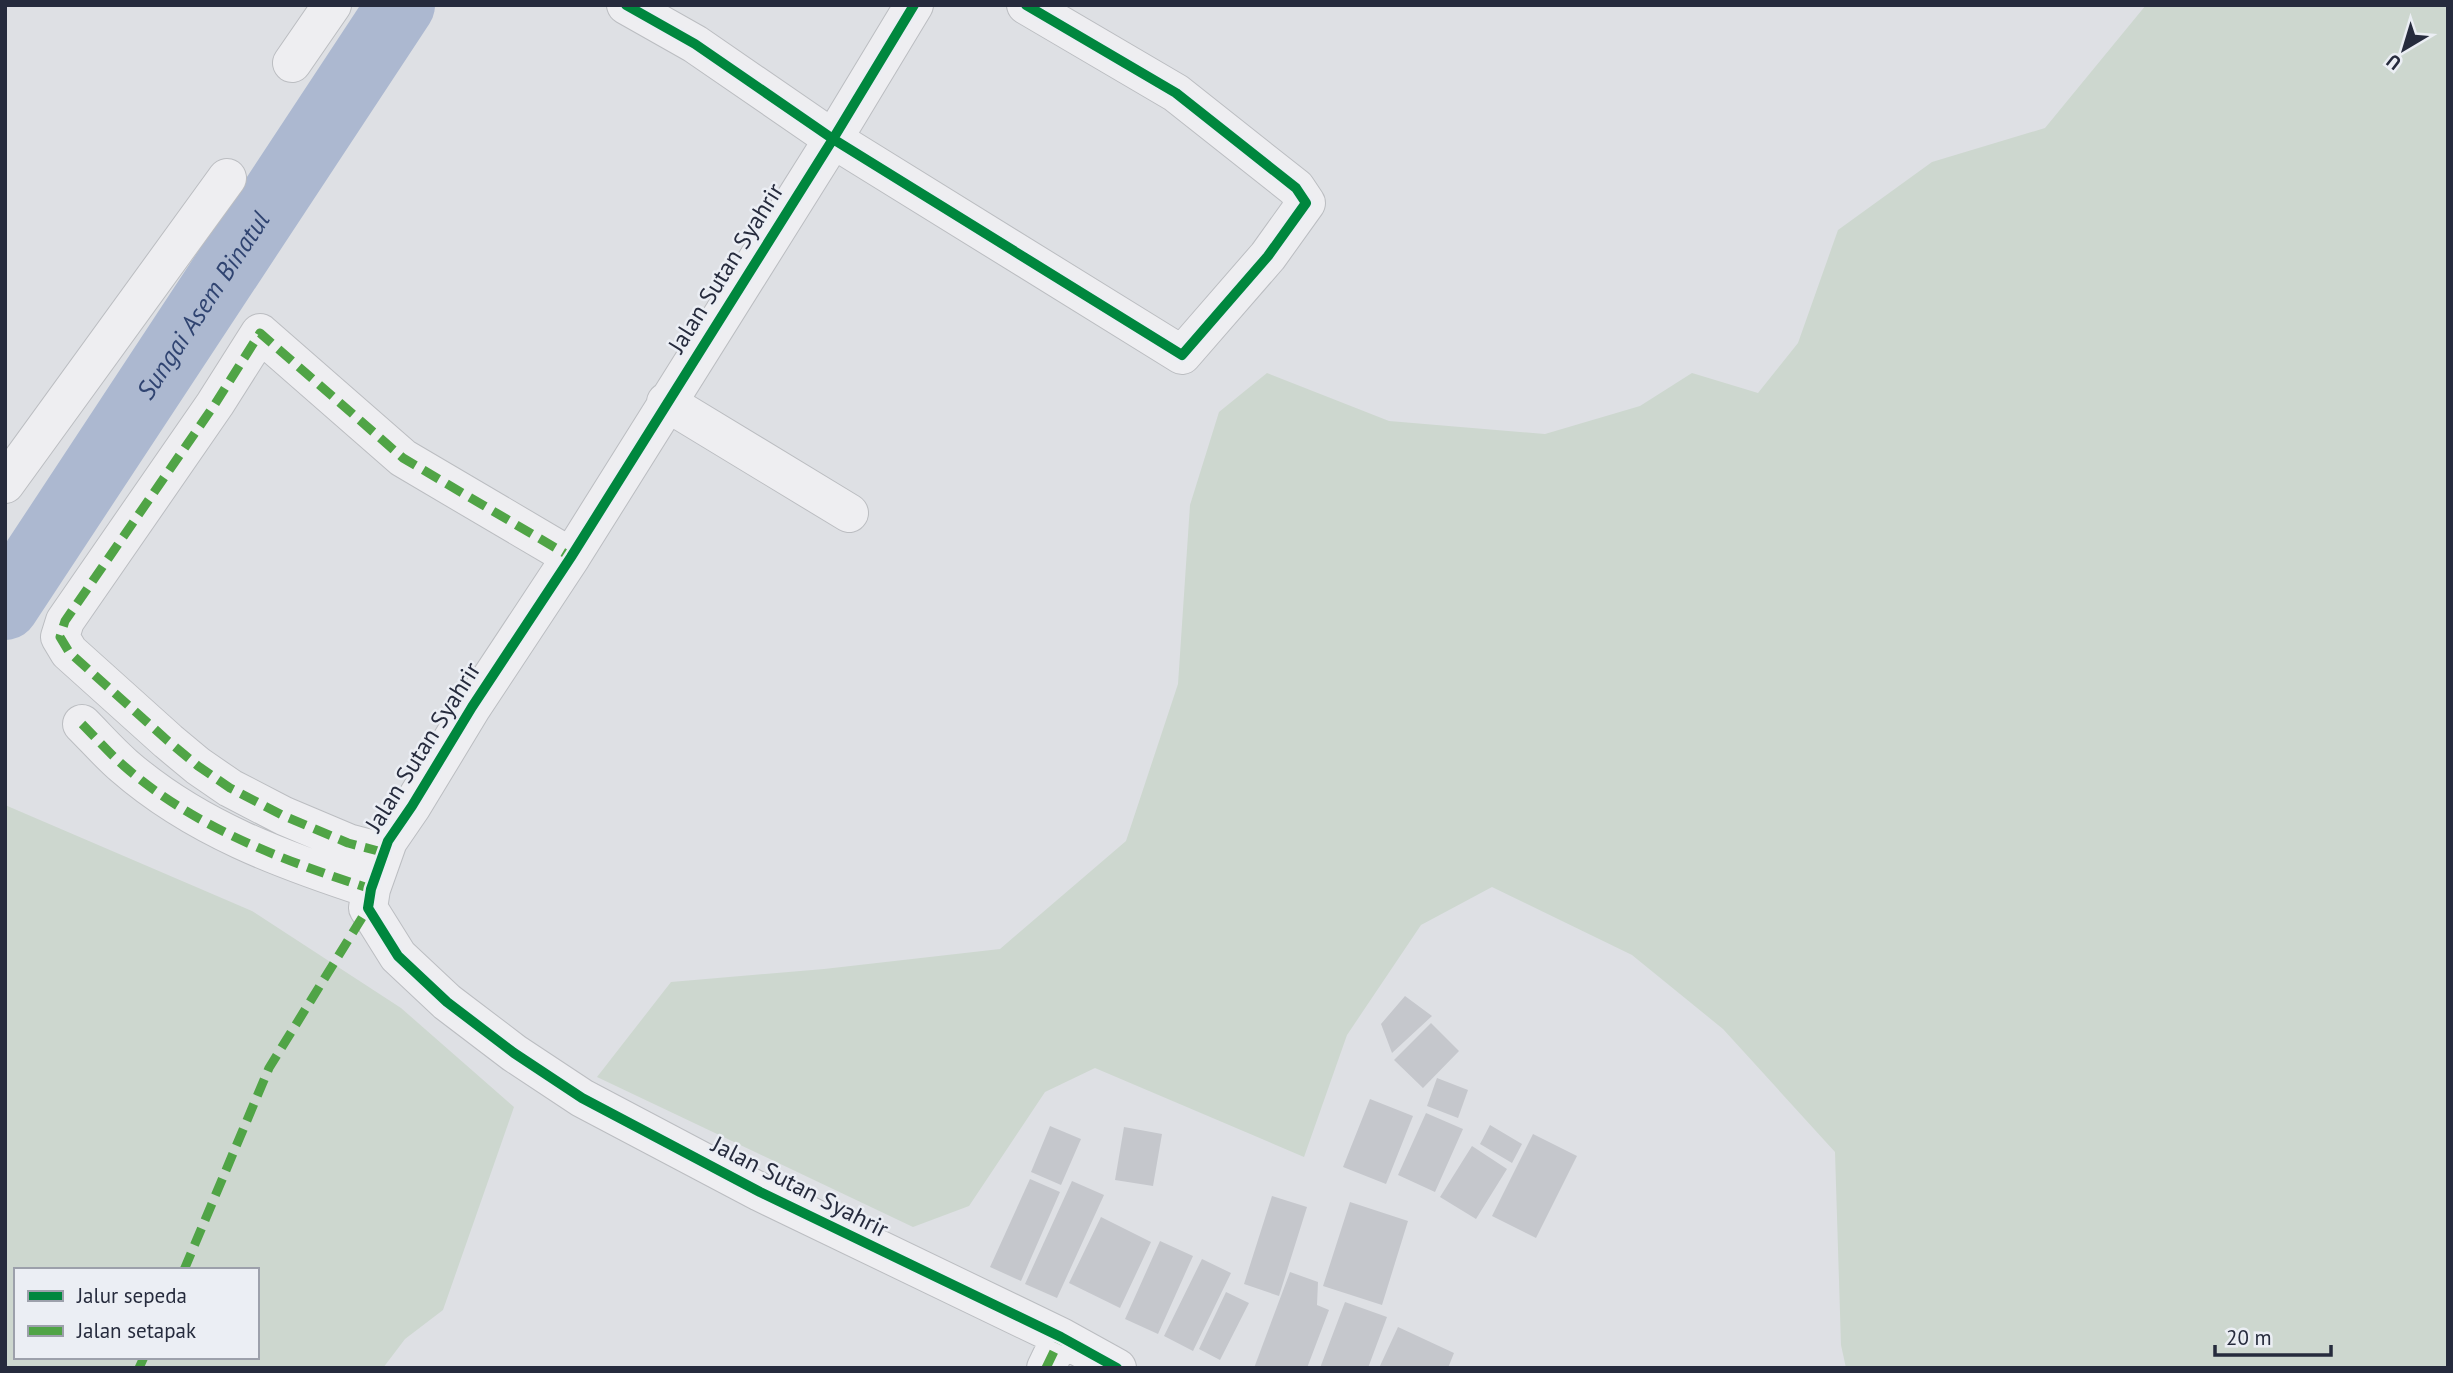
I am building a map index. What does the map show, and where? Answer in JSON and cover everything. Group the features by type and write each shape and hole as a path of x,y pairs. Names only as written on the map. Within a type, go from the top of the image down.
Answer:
{"street":[{"path":"292,63 332,5"},
{"path":"626,5 695,44 833,139 1183,355 1268,256 1306,203 1303,196 1176,93 1026,5"},
{"name":"Jalan Sutan Syahrir","path":"914,5 571,557 472,707 385,847 371,889 368,908 398,956 447,1002 513,1053 571,1090 1053,1352 1117,1368"},
{"path":"10,466 227,178"},
{"path":"385,847 348,843 284,816 230,788 198,766 69,652 60,637 65,621 215,404 260,334 403,458 571,557"},
{"path":"666,402 849,513"},
{"path":"82,724 123,765 195,817 235,839 297,865 371,889"}],"shaded area":[{"path":"2146,5 2448,5 2448,1368 1846,1368 1841,1345 1835,1152 1723,1029 1632,955 1492,887 1421,925 1347,1035 1304,1157 1095,1068 1045,1092 969,1206 913,1227 597,1077 671,982 824,969 1000,949 1126,841 1178,684 1190,505 1219,412 1267,373 1389,421 1545,434 1640,406 1692,373 1758,393 1798,343 1838,230 1932,162 2045,128"},
{"path":"5,805 252,911 401,1008 514,1107 443,1310 405,1339 383,1368 5,1368"}],"building":[{"path":"1405,996 1432,1016 1392,1053 1381,1024"},
{"path":"1431,1023 1459,1051 1423,1088 1394,1060"},
{"path":"1437,1078 1468,1090 1458,1118 1427,1106"},
{"path":"1370,1099 1413,1116 1386,1184 1343,1167"},
{"path":"1426,1113 1463,1129 1435,1192 1398,1175"},
{"path":"1490,1125 1522,1144 1512,1163 1480,1144"},
{"path":"1050,1126 1081,1139 1061,1185 1031,1172"},
{"path":"1124,1127 1162,1134 1153,1186 1115,1180"},
{"path":"1533,1134 1577,1156 1536,1238 1492,1216"},
{"path":"1472,1146 1507,1169 1476,1219 1440,1197"},
{"path":"1030,1179 1060,1192 1021,1281 990,1267"},
{"path":"1072,1181 1104,1195 1057,1298 1025,1284"},
{"path":"1272,1196 1307,1207 1279,1296 1244,1284"},
{"path":"1350,1202 1408,1221 1382,1305 1323,1286"},
{"path":"1101,1217 1151,1242 1120,1308 1069,1283"},
{"path":"1160,1241 1193,1256 1158,1334 1125,1319"},
{"path":"1202,1259 1231,1273 1193,1351 1164,1336"},
{"path":"1290,1272 1318,1282 1317,1305 1329,1310 1307,1368 1254,1368"},
{"path":"1226,1292 1249,1303 1220,1360 1199,1349"},
{"path":"1345,1302 1387,1317 1368,1368 1320,1368"},
{"path":"1398,1327 1454,1353 1448,1368 1379,1368"}],"waterway":[{"name":"Sungai Asem Binatul","path":"5,606 401,5"}],"marked path":[{"path":"382,852 348,843 284,816 230,788 198,766 69,652 60,637 65,621 215,404 260,333 403,458 571,557"},
{"path":"82,724 118,761 151,788 210,825 272,854 371,889"},
{"path":"185,1268 269,1068 368,908"},
{"path":"1046,1368 1061,1337"},
{"path":"139,1368 143,1359"}],"cycle path":[{"path":"626,5 695,44 833,139 1182,355 1268,256 1306,203 1296,188 1176,93 1026,5"},
{"path":"914,5 571,557 388,841 371,889 368,908 398,956 447,1002 514,1053 582,1098 760,1192 1061,1337 1117,1368"}]}
